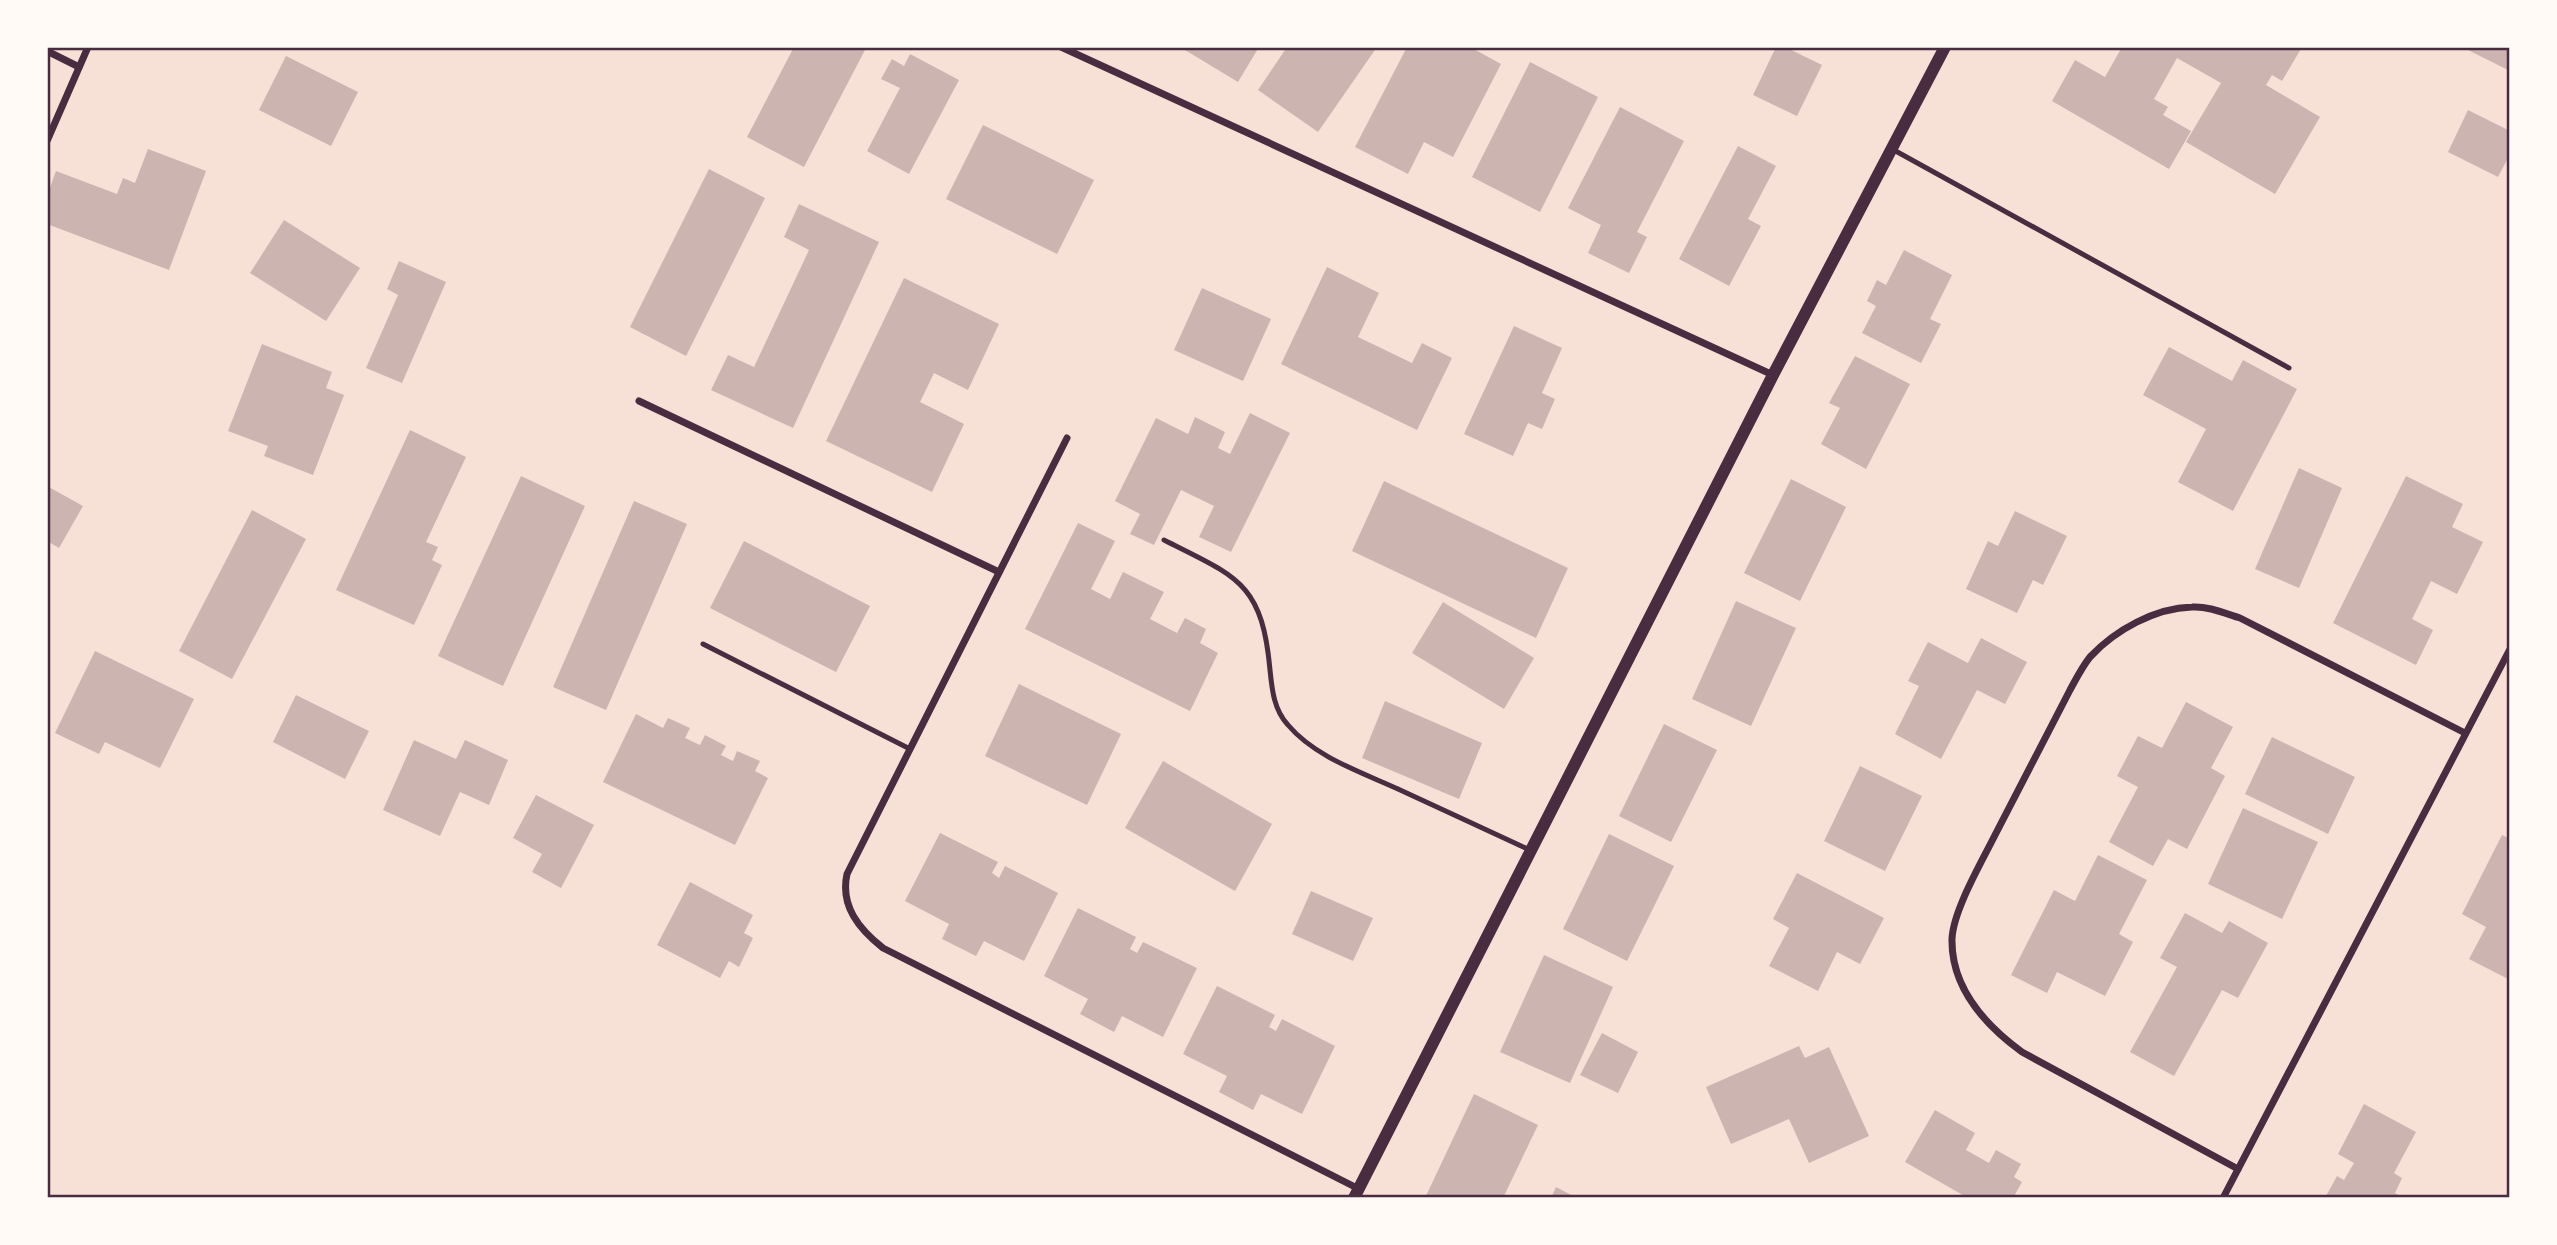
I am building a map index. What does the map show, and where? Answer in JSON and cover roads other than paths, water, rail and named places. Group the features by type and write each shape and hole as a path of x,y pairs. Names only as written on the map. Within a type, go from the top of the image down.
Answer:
{"street":[{"path":"47,141 88,47"},
{"path":"1061,47 1773,374"},
{"path":"1067,438 847,874 844,886 852,915 870,938 883,948 1356,1194 1773,374 1945,47"},
{"path":"47,51 79,67"},
{"path":"639,401 999,572"},
{"path":"2238,1169 2022,1052 1987,1024 1964,989 1955,962 1952,937 1964,896 2070,690 2089,659 2110,638 2137,622 2192,607 2213,609 2240,618 2465,733"},
{"path":"2223,1198 2510,649"}],"lane":[{"path":"1892,149 2289,368"},
{"path":"1164,540 1227,573 1240,584 1258,607 1264,623 1271,687 1276,705 1288,726 1301,738 1333,760 1532,851"},
{"path":"703,644 910,749"}]}
